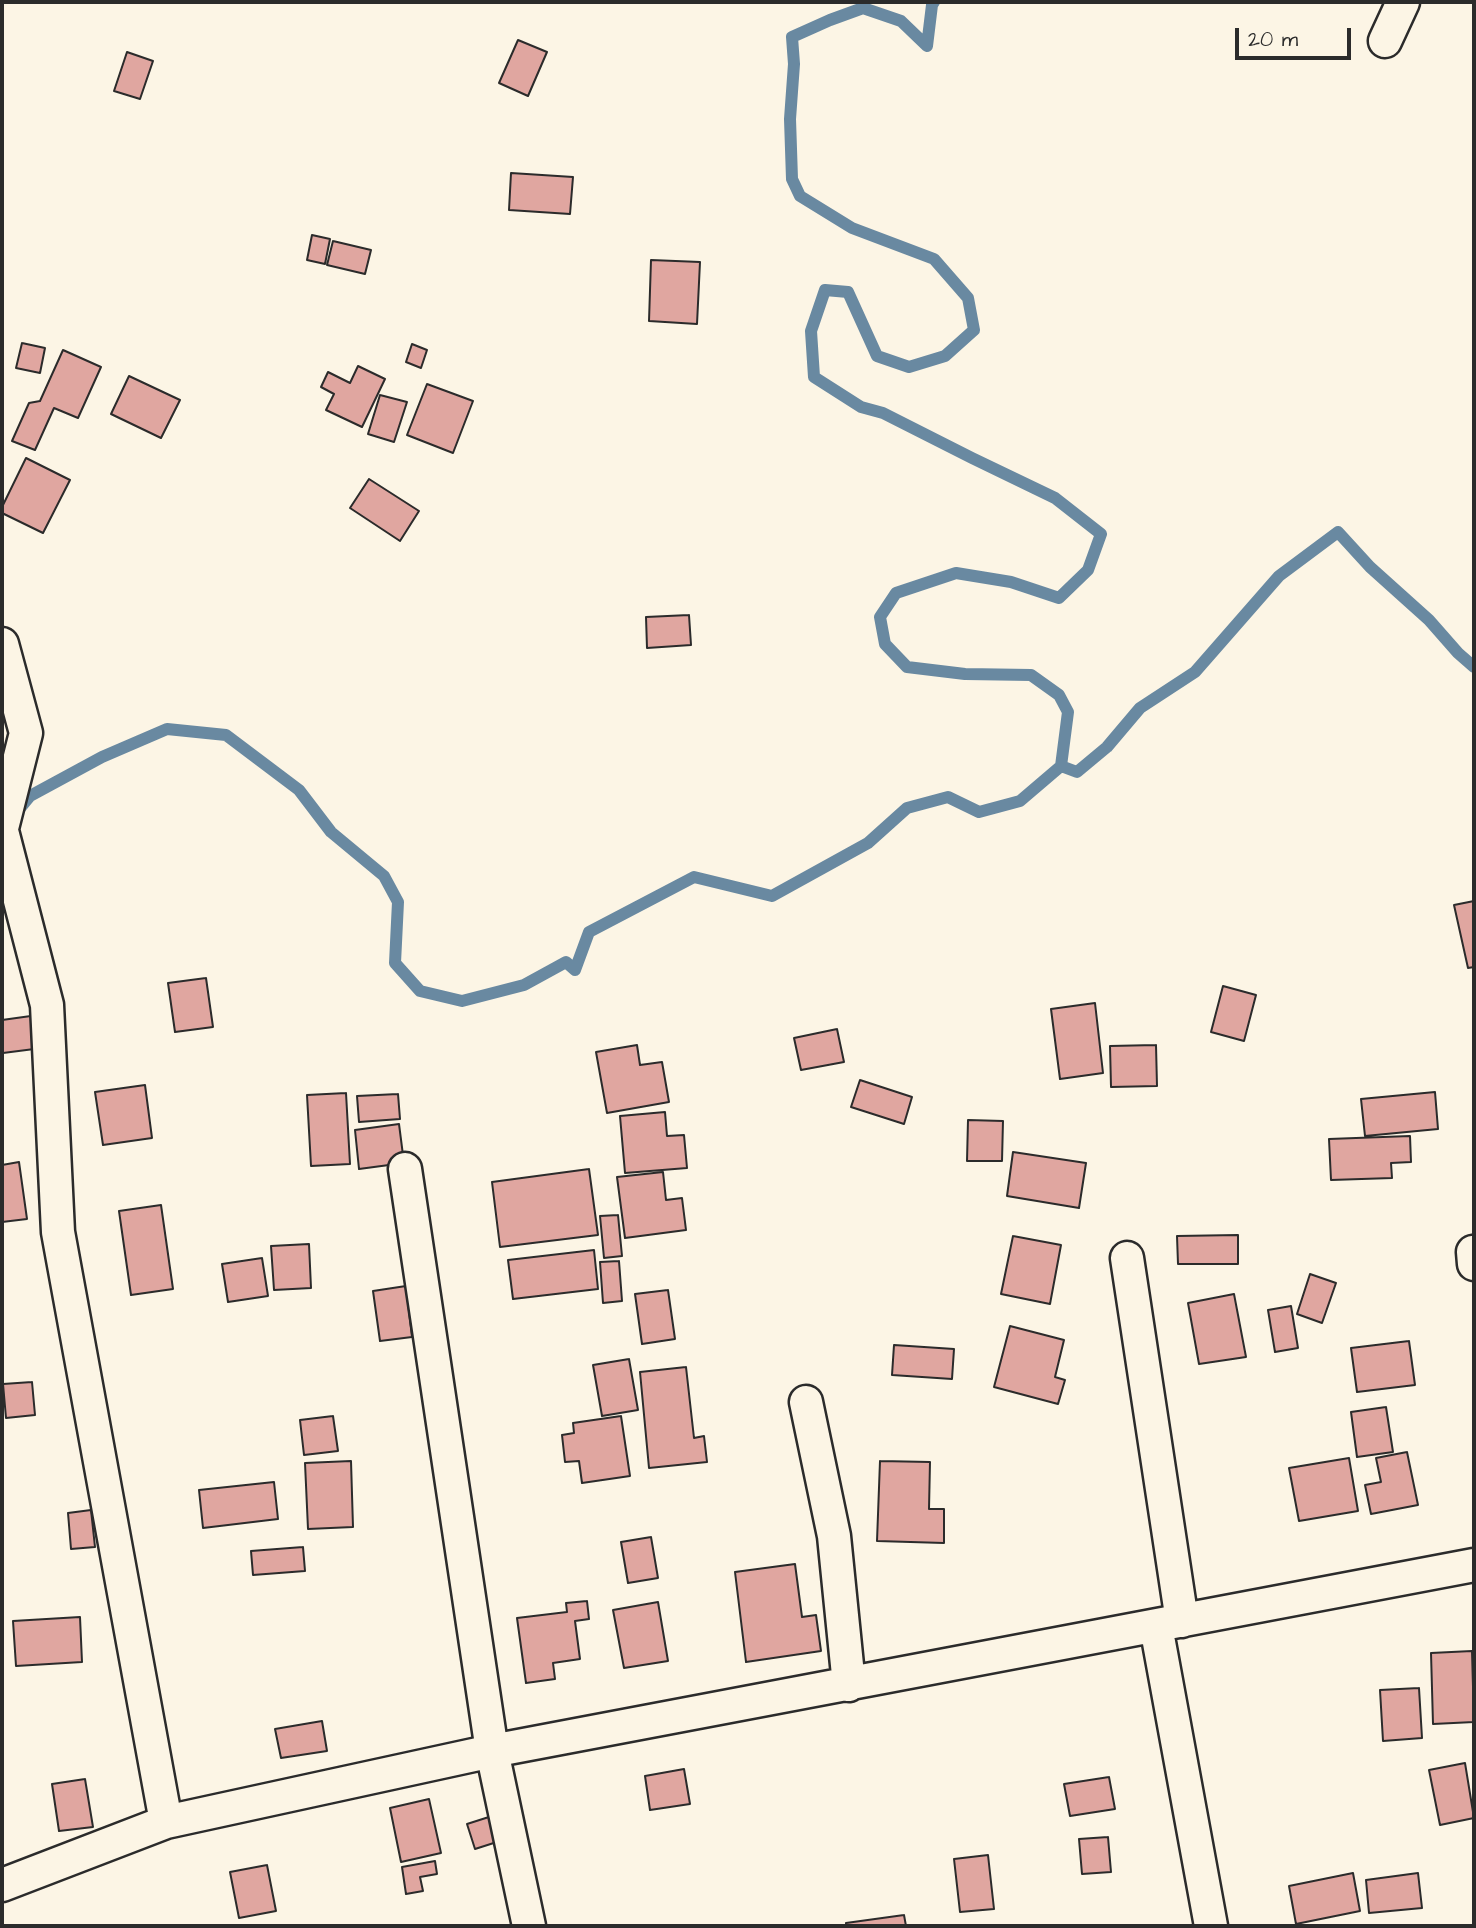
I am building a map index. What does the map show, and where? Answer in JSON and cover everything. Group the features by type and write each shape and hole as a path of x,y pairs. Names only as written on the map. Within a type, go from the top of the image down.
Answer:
{"street":[{"path":"1385,41 1403,2"},
{"path":"2,644 26,733 2,830 47,1005 58,1232 166,1822"},
{"path":"405,1169 492,1751 529,1926"},
{"path":"1127,1258 1169,1623 1212,1926"},
{"path":"806,1402 834,1536 849,1685"},
{"path":"2,1885 166,1822 492,1751 1474,1565"}],"building":[{"path":"518,40 547,52 528,96 499,83"},
{"path":"127,52 153,61 140,99 114,91"},
{"path":"511,173 573,177 570,214 509,210"},
{"path":"312,235 330,239 325,264 307,260"},
{"path":"333,241 371,250 365,274 327,265"},
{"path":"651,260 700,262 697,324 649,321"},
{"path":"22,343 45,348 40,373 16,368"},
{"path":"412,344 427,350 421,368 406,362"},
{"path":"63,350 101,367 78,418 54,408 35,450 12,441 29,403 40,401"},
{"path":"358,366 385,379 362,427 326,410 334,394 321,387 328,372 350,383"},
{"path":"129,376 180,400 161,438 111,414"},
{"path":"427,384 473,401 453,453 407,435"},
{"path":"380,395 407,402 394,442 368,434"},
{"path":"26,458 70,480 43,533 2,513 2,507"},
{"path":"369,479 419,511 400,541 350,508"},
{"path":"689,615 691,645 647,648 646,617"},
{"path":"1474,901 1474,967 1468,968 1454,905"},
{"path":"206,978 213,1027 175,1032 168,983"},
{"path":"1223,986 1256,995 1244,1041 1211,1032"},
{"path":"1095,1003 1103,1073 1060,1079 1051,1009"},
{"path":"38,1015 42,1048 3,1053 2,1020"},
{"path":"837,1029 844,1062 801,1070 794,1038"},
{"path":"637,1045 640,1065 662,1062 669,1102 607,1113 596,1052"},
{"path":"1156,1045 1157,1086 1111,1087 1110,1046"},
{"path":"860,1080 912,1097 904,1124 851,1107"},
{"path":"145,1085 152,1138 103,1145 95,1092"},
{"path":"1435,1092 1438,1129 1365,1136 1361,1099"},
{"path":"346,1093 350,1164 311,1166 307,1095"},
{"path":"398,1094 400,1119 359,1122 357,1096"},
{"path":"665,1112 667,1136 684,1135 687,1168 625,1173 620,1116"},
{"path":"968,1120 1003,1121 1002,1161 967,1161"},
{"path":"399,1124 404,1163 359,1169 355,1130"},
{"path":"1410,1136 1411,1162 1391,1163 1392,1178 1331,1180 1329,1139"},
{"path":"1013,1152 1086,1163 1079,1208 1007,1196"},
{"path":"19,1162 27,1219 2,1222 2,1165"},
{"path":"589,1169 598,1235 500,1247 492,1182"},
{"path":"663,1172 666,1200 682,1198 686,1230 625,1238 617,1177"},
{"path":"161,1205 173,1289 131,1295 119,1211"},
{"path":"618,1215 622,1256 604,1258 600,1216"},
{"path":"1238,1235 1238,1264 1178,1264 1177,1236"},
{"path":"1013,1236 1061,1245 1050,1304 1001,1294"},
{"path":"309,1244 311,1288 274,1290 271,1246"},
{"path":"594,1250 598,1289 513,1299 508,1260"},
{"path":"262,1258 268,1296 228,1302 222,1264"},
{"path":"619,1261 622,1301 603,1303 600,1262"},
{"path":"1310,1274 1336,1283 1322,1323 1297,1314"},
{"path":"406,1286 412,1337 380,1341 373,1291"},
{"path":"668,1290 675,1339 642,1344 635,1294"},
{"path":"1234,1294 1246,1357 1199,1364 1188,1303"},
{"path":"1291,1306 1298,1348 1275,1352 1268,1310"},
{"path":"1010,1326 1064,1340 1055,1377 1065,1380 1058,1404 994,1387"},
{"path":"1409,1341 1415,1385 1357,1392 1351,1348"},
{"path":"894,1345 954,1349 952,1379 892,1375"},
{"path":"629,1359 638,1410 602,1416 593,1365"},
{"path":"686,1367 694,1438 704,1436 707,1462 649,1468 640,1372"},
{"path":"32,1382 35,1415 6,1418 3,1384"},
{"path":"1386,1407 1393,1452 1357,1457 1351,1412"},
{"path":"333,1416 338,1451 304,1455 300,1420"},
{"path":"621,1416 630,1476 582,1483 579,1461 565,1462 562,1435 574,1433 573,1423"},
{"path":"1407,1452 1418,1505 1371,1514 1365,1485 1381,1482 1376,1458"},
{"path":"1349,1458 1358,1511 1299,1521 1289,1468"},
{"path":"351,1461 353,1527 308,1529 305,1463"},
{"path":"880,1461 930,1462 929,1509 944,1509 944,1543 877,1541"},
{"path":"274,1482 278,1519 203,1528 199,1490"},
{"path":"91,1510 95,1547 71,1549 68,1513"},
{"path":"651,1537 658,1578 628,1583 621,1542"},
{"path":"303,1547 305,1571 253,1575 251,1551"},
{"path":"795,1564 802,1617 816,1615 821,1651 746,1662 735,1572"},
{"path":"587,1601 589,1619 575,1621 580,1659 553,1663 555,1679 526,1683 517,1618 567,1612 566,1603"},
{"path":"658,1602 668,1661 624,1668 613,1610"},
{"path":"80,1617 82,1662 16,1666 13,1621"},
{"path":"1472,1651 1474,1722 1433,1724 1431,1653"},
{"path":"1419,1688 1422,1738 1383,1741 1380,1690"},
{"path":"322,1721 327,1751 281,1758 275,1729"},
{"path":"1465,1763 1474,1818 1440,1825 1429,1770"},
{"path":"684,1769 690,1804 650,1810 645,1776"},
{"path":"1109,1777 1115,1809 1070,1816 1064,1784"},
{"path":"85,1779 93,1827 59,1831 52,1784"},
{"path":"429,1799 441,1853 401,1862 390,1808"},
{"path":"492,1816 500,1841 475,1849 467,1824"},
{"path":"1108,1837 1111,1872 1082,1874 1079,1839"},
{"path":"988,1855 994,1909 960,1912 954,1859"},
{"path":"435,1861 437,1874 420,1877 423,1891 406,1894 402,1867"},
{"path":"267,1865 276,1911 239,1918 230,1872"},
{"path":"1353,1873 1360,1911 1296,1924 1289,1886"},
{"path":"1418,1873 1422,1908 1369,1913 1366,1880"},
{"path":"904,1915 906,1926 846,1926 846,1923"}],"waterway":[{"path":"934,2 927,46 901,21 863,8 792,37 792,179 800,196 852,228 934,259 968,298 974,330 945,356 909,367 877,356 848,292 825,290 811,331 814,377 861,407 883,413 1055,498 1101,534 1088,570 1059,598 1011,582 956,573 896,593 880,617 885,644 907,667 965,674 1031,675 1059,695 1068,712 1061,766 1077,772 1107,747 1140,708 1195,672 1279,576 1338,532 1370,567 1429,620 1474,667"},
{"path":"16,813 30,796 102,757 167,729 226,735 299,790 331,832 384,876 398,902 395,963 420,991 462,1001 524,985 566,962 575,970 589,932 694,877 772,896 868,843 907,808 948,797 979,812 1020,801 1061,766"}]}
